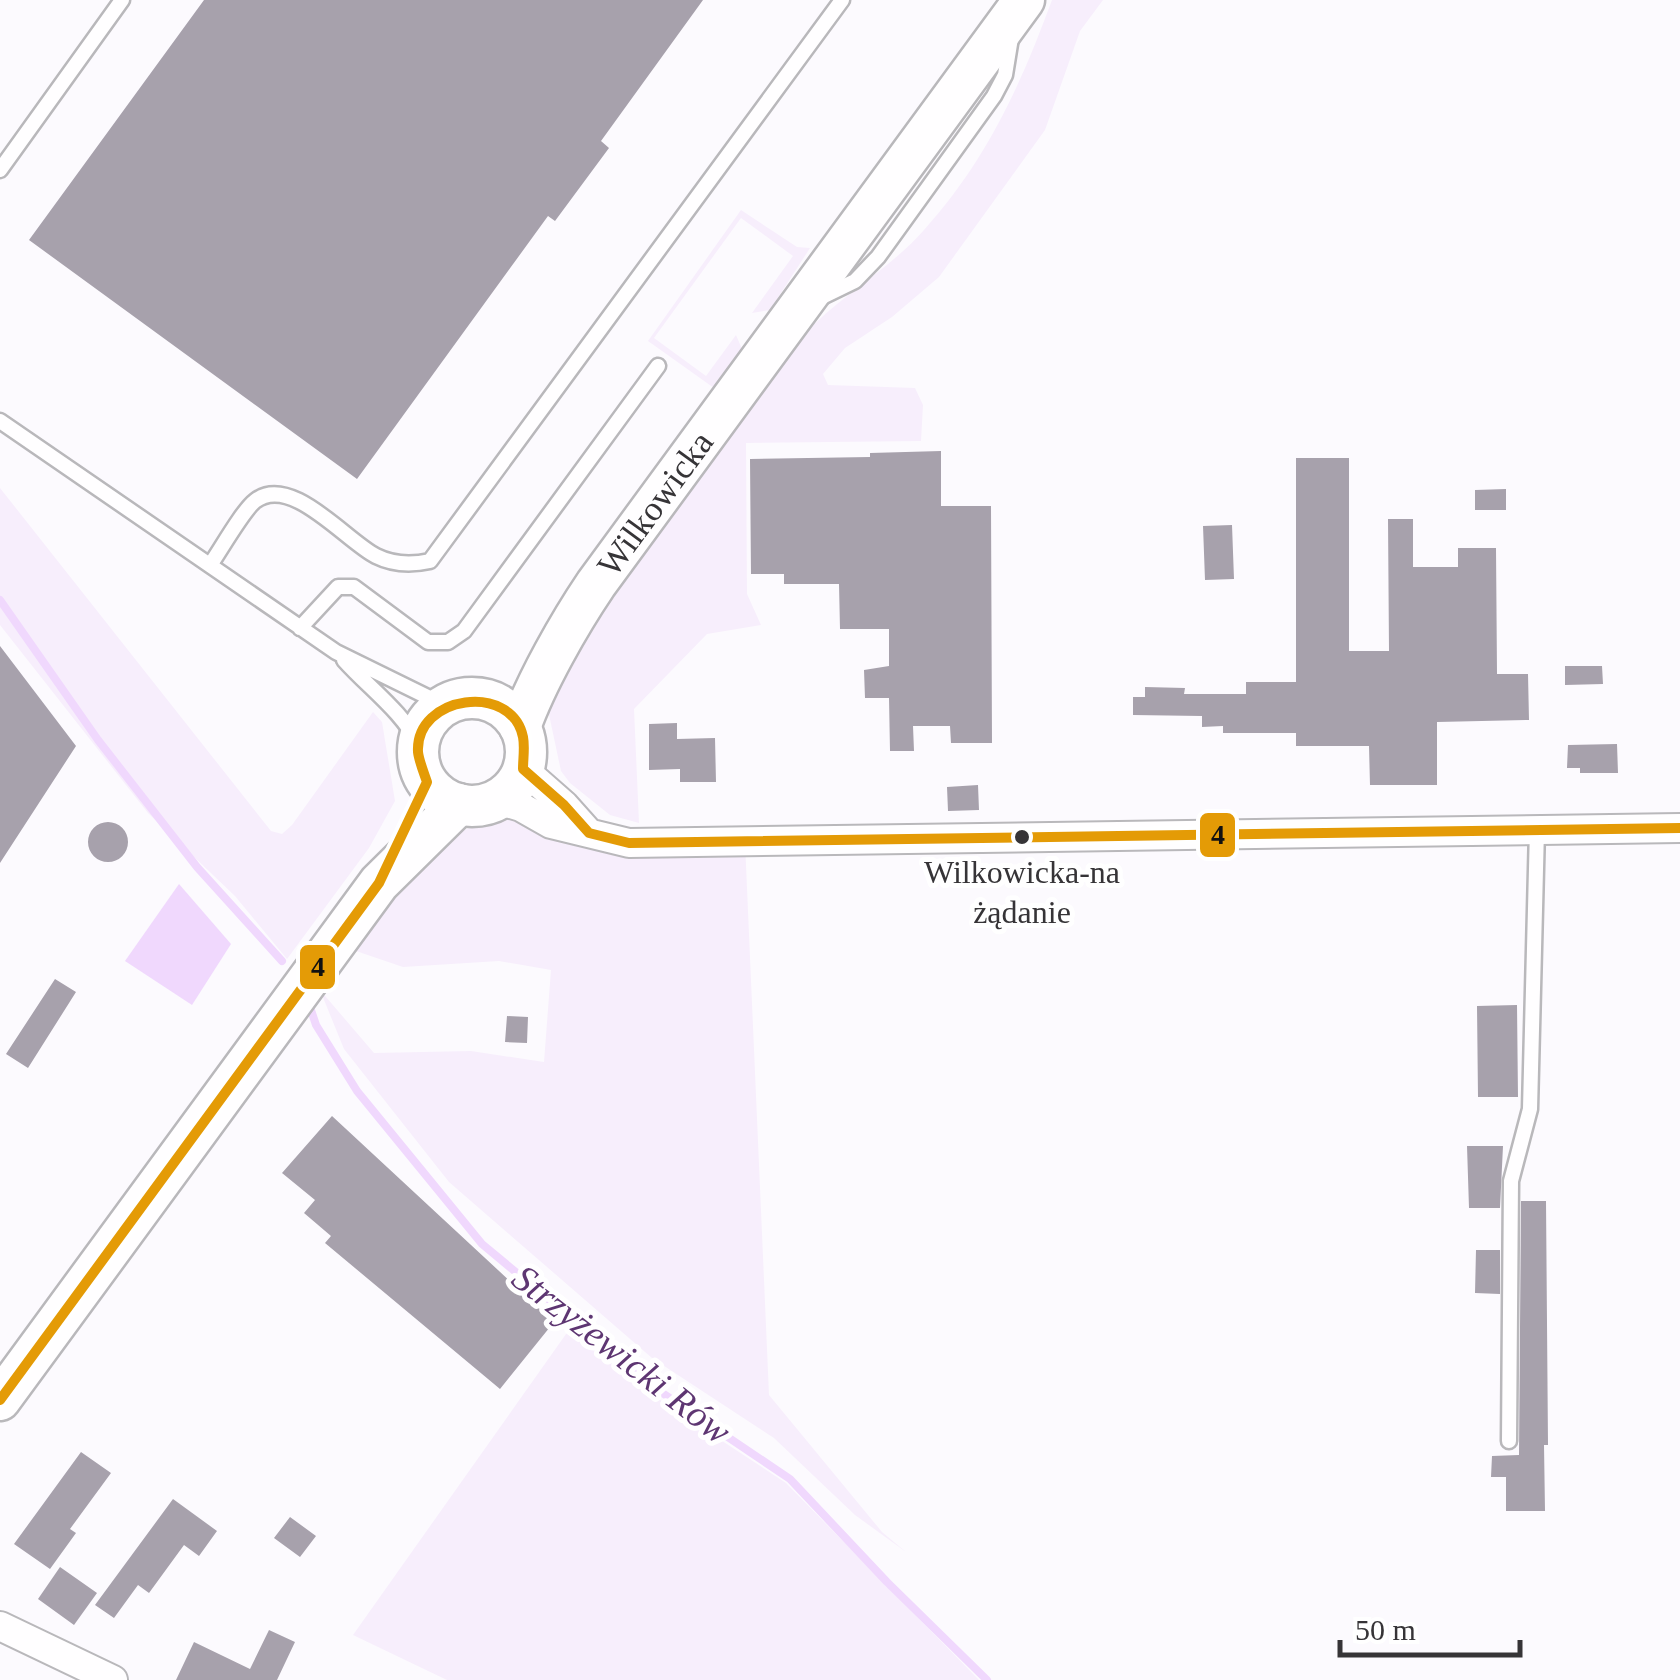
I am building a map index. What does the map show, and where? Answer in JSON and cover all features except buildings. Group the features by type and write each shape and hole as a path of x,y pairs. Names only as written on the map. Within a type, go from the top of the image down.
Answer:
{"main road":[{"name":"Wilkowicka","path":"520,727 528,702 573,617 1018,9"},
{"name":"Wilkowicka","path":"464,702 504,687 573,617"},
{"path":"464,702 506,711 520,727 526,750 518,782 451,783 427,723 464,702"},
{"path":"0,1400 451,783"}],"street":[{"path":"524,769 589,833"},
{"path":"451,783 521,808 550,824 629,843 1680,828"},
{"path":"0,1626 113,1680"}],"lane":[{"path":"0,170 122,0"},
{"path":"210,566 255,501 274,494 297,498 377,556 411,565 430,561 842,0"},
{"path":"300,628 338,587 354,587 428,642 448,642 464,631 658,366"},
{"path":"0,422 336,652 464,702"},
{"path":"336,652 408,723 451,783"},
{"path":"1510,1441 1511,1181 1530,1109 1536,829"}],"shaded area":[{"path":"1052,0 1103,0 1080,31 1045,130 939,277 892,317 845,348 823,374 828,385 915,388 923,405 921,441 746,443 747,594 761,625 707,634 634,709 639,823 610,815 561,771 547,705 551,686 671,506 769,376 818,321 924,230 966,177 1014,93"},
{"path":"741,210 797,247 810,248 770,310 752,313 793,256 741,218 654,338 706,376 736,335 742,349 714,388 648,341"},
{"path":"0,488 271,831 282,834 292,825 373,712 382,722 395,801 369,848 287,959 235,896 148,813 0,625"},
{"path":"521,807 551,824 745,842 769,1395 882,1532 906,1552 855,1515 774,1438 652,1358 449,1182 344,1049 320,990 374,1053 471,1051 544,1062 551,970 499,961 403,967 353,950 407,872 447,837"},
{"path":"179,884 231,944 192,1005 125,961"},
{"path":"571,1327 651,1394 786,1483 979,1680 447,1680 353,1635"}],"waterway":[{"name":"Strzyżewicki Rów","path":"0,600 98,740 197,867 282,961"},
{"name":"Strzyżewicki Rów","path":"308,1001 316,1025 357,1091 482,1244 655,1388 790,1479 987,1680"}],"transit line":[{"name":"4","path":"0,1400 379,883 427,782 418,752 421,733 432,718 447,708 465,702 502,708 515,720 523,737 523,769 589,833 629,843 1680,828"}],"place":[{"name":"Wilkowicka-na żądanie","path":"1022,837"}]}
